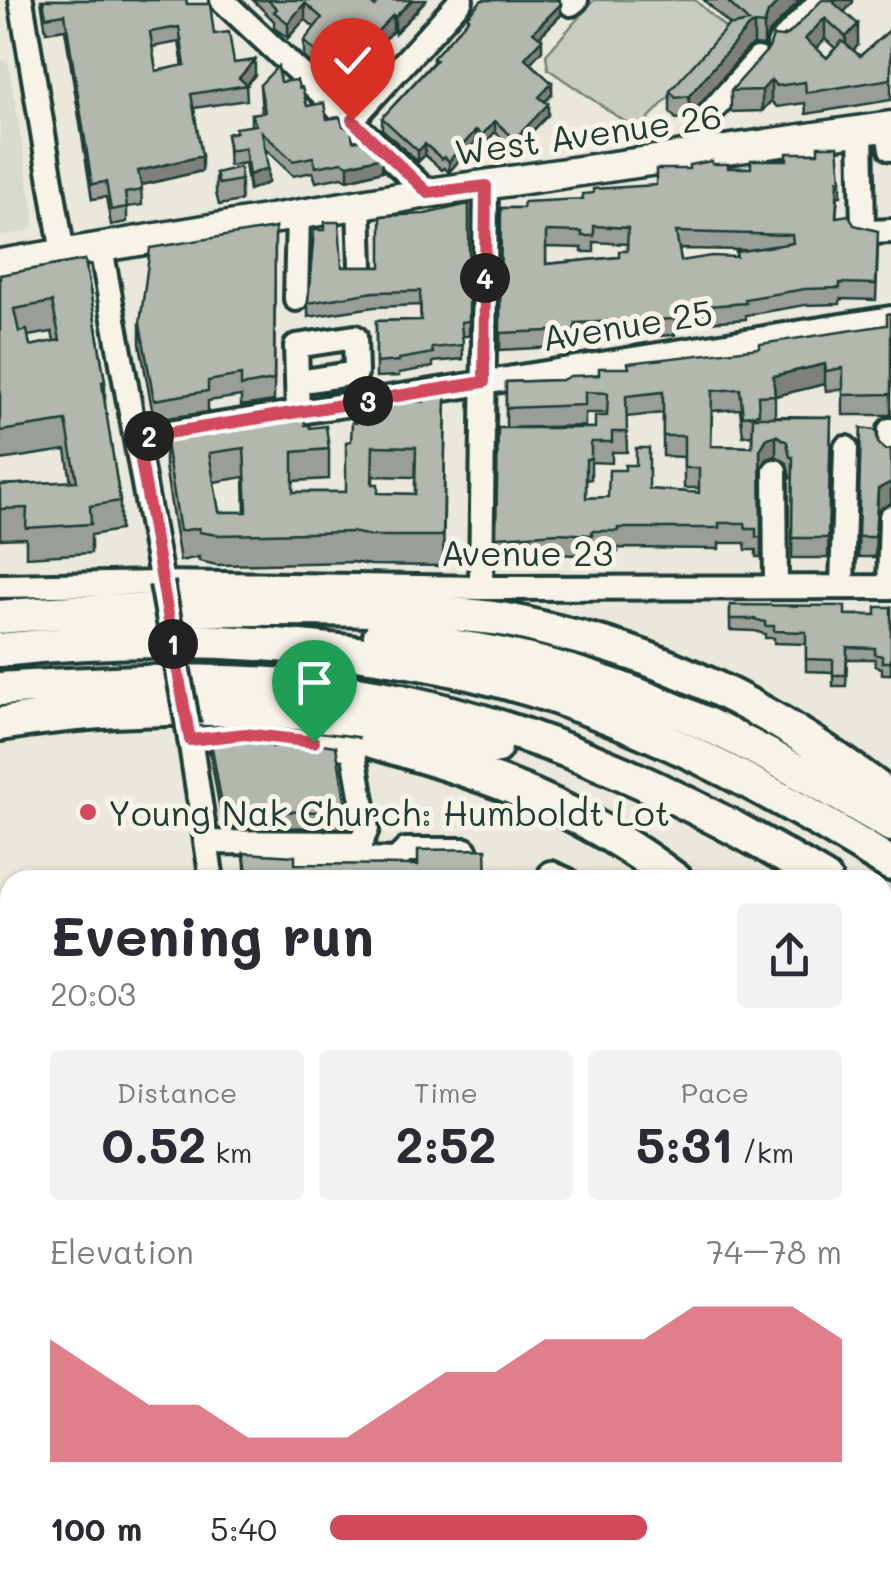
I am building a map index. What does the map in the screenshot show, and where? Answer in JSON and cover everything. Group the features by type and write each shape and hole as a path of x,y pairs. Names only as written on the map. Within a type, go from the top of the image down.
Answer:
{"highway":[{"path":"0,617 93,610 302,609 424,612 505,620 654,660 732,694 830,752 891,798"},
{"path":"0,650 371,634 458,646 551,666 679,710 740,739 891,826"},
{"path":"236,642 412,662 554,697 630,725 712,762 820,819 891,864"},
{"path":"0,690 130,680 254,683 397,700 557,746 645,782 807,870"},
{"path":"0,724 112,712 197,726 359,738 476,772 563,807 632,847 663,870"},
{"path":"197,726 271,712 370,723 469,740 645,782"}],"main road":[{"name":"West Avenue 26","path":"0,264 428,193 883,133"}],"street":[{"path":"22,0 63,254"},
{"path":"222,0 428,193"},
{"path":"352,120 461,0"},
{"path":"779,44 821,0"},
{"path":"696,155 703,121 758,59"},
{"path":"883,133 863,228 872,232 891,231"},
{"path":"480,588 486,186"},
{"path":"358,204 361,266"},
{"path":"296,300 298,215"},
{"path":"101,248 162,583 197,726 210,870"},
{"name":"Avenue 25","path":"137,438 891,318"},
{"path":"298,382 356,373 355,338 296,346 298,412"},
{"path":"890,430 891,457"},
{"path":"842,587 846,448"},
{"path":"775,471 776,588"},
{"path":"890,587 891,517"},
{"name":"Avenue 23","path":"0,586 162,583 480,588 890,587"},
{"path":"197,726 353,749 368,829 361,843 207,848"},
{"path":"207,848 396,860 406,850 478,850"}],"shaded area":[{"path":"594,0 695,0 731,33 637,130 548,69 546,55"},
{"path":"0,59 8,61 34,225 26,232 0,236"}],"building":[{"path":"43,0 186,0 187,4 210,4 214,34 229,32 234,63 255,60 239,78 247,85 191,94 202,156 138,171 142,190 125,193 127,207 111,210 106,182 92,184 65,14 46,17","holes":["179,27 185,65 156,71 150,32"]},
{"path":"268,0 368,0 375,7 381,0 412,0 338,73 304,41 322,18 305,3 288,23 274,12 277,9"},
{"path":"482,0 559,0 561,4 533,32 542,39 525,58 552,83 539,97 548,104 515,139 495,121 482,135 476,130 449,161 425,144 418,151 382,118 436,60 433,58"},
{"path":"726,0 780,0 768,13 764,25 748,27 689,96 676,98 670,91 728,26 749,22"},
{"path":"822,0 836,0 834,3 858,24 846,37 825,18 805,39 827,58 842,41 860,56 891,29 891,79 806,93 805,82 777,86 771,80 762,90 731,91 769,48 773,36 789,34"},
{"path":"278,66 280,82 297,80 307,106 324,103 327,119 340,117 343,126 351,129 353,141 363,139 382,157 316,167 313,157 293,161 262,132 268,168 249,175 245,148 229,151 227,134 236,132 235,128 256,125 251,114 265,112 260,85"},
{"path":"818,146 838,146 841,180 836,217 849,215 854,225 878,231 876,284 840,283 840,288 805,289 745,299 746,303 675,313 675,319 576,323 574,330 500,333 501,208 523,208 524,202 583,199 582,194 593,193 593,189 656,185 656,169 689,169 689,165 712,161 728,164 728,168 751,168 751,160 787,160 787,153 818,153","holes":["594,226 628,228 627,251 619,251 619,257 546,264 546,231 594,236","676,232 792,235 793,243 736,252 737,257 681,261"]},
{"path":"240,167 241,180 219,184 216,173"},
{"path":"469,204 469,321 461,322 463,345 432,348 433,353 376,363 376,321 421,320 420,291 374,292 308,303 314,230 325,230 325,222 339,222 342,267 381,267 381,216 425,214"},
{"path":"275,228 274,380 241,386 241,375 208,381 208,391 154,400 140,323 150,248"},
{"path":"85,260 120,501 90,506 91,524 26,528 27,508 0,509 0,485 77,481 66,421 0,431 0,275","holes":["52,302 60,340 30,346 27,330 19,332 14,309"]},
{"path":"891,313 891,394 843,395 843,368 826,371 825,364 773,376 775,395 758,396 759,414 743,416 740,389 712,391 711,446 752,447 753,417 831,417 828,538 792,538 793,457 787,442 776,435 767,438 760,450 761,537 756,537 756,529 746,529 745,523 719,523 719,528 618,528 592,531 592,535 496,537 498,428 595,428 595,416 607,416 608,393 585,392 585,405 506,408 506,382 562,380 599,375 599,368 629,368 628,363 760,348 760,344 887,325 887,314","holes":["663,392 663,436 684,436 684,468 699,468 699,493 649,489 649,448 636,448 636,465 609,470 608,497 586,498 586,459 591,459 591,442 612,442 612,432 627,432 626,396"]},
{"path":"446,395 443,536 371,536 352,532 217,535 199,532 199,528 180,531 165,437 304,417 310,428 326,426 329,449 293,452 293,492 346,492 346,442 351,441 352,422 356,423 356,406 386,400 424,402 424,396","holes":["373,446 416,447 415,494 378,493 378,484 372,484","244,448 247,512 219,512 209,453"]},
{"path":"861,428 876,430 878,443 885,450 891,449 891,482 878,489 875,537 858,537"},
{"path":"730,605 845,606 845,615 876,615 876,607 891,607 891,662 882,662 875,648 847,647 846,675 833,675 833,660 806,659 806,632 774,631 774,626 754,619 730,619"},
{"path":"245,733 260,736 262,744 270,742 272,747 301,741 336,746 347,812 223,811 210,737"},
{"path":"486,849 487,870 247,870 244,853 295,856 295,864 418,865 418,850"}],"place":[{"name":"Young Nak Church: Humboldt Lot","path":"88,812"}],"route":[{"path":"314,742 245,734 190,740 137,438 484,382 486,186 428,193 352,120"}]}
